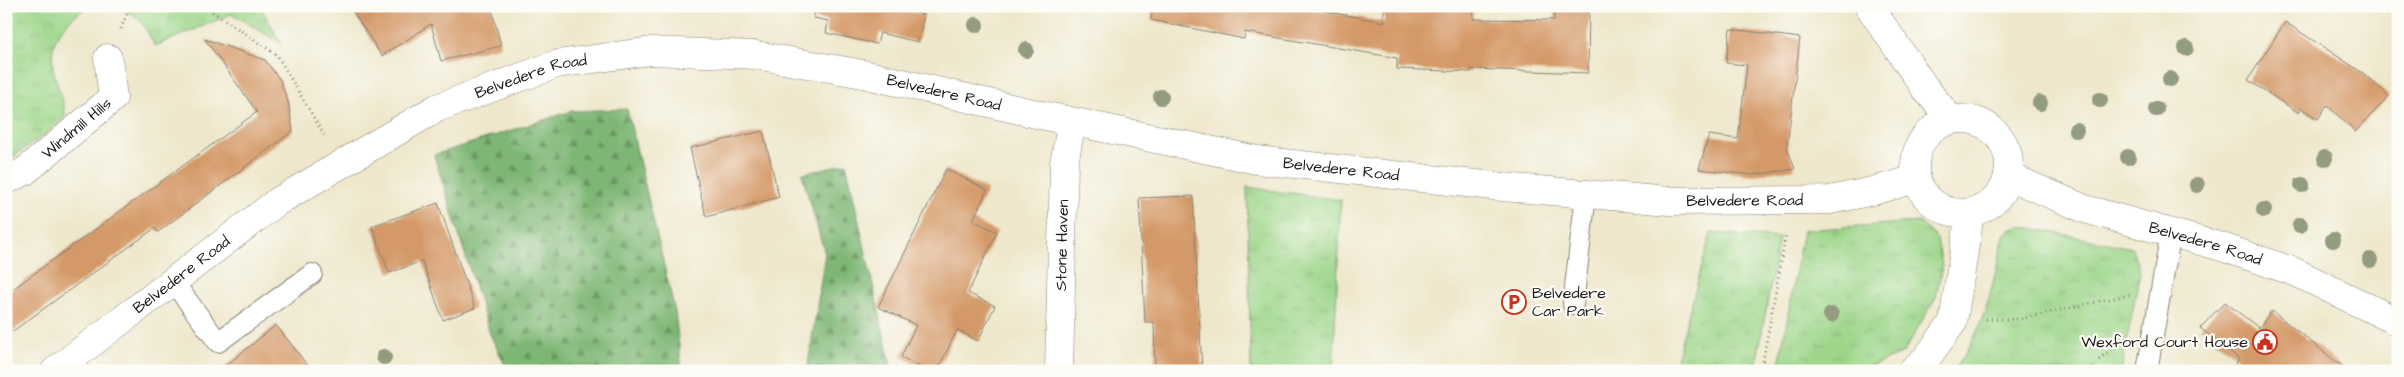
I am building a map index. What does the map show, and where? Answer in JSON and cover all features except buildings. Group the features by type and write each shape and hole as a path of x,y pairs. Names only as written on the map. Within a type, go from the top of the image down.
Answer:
{"street":[{"path":"1869,6 1924,88 1951,120"},
{"name":"Belvedere Road","path":"55,371 172,280 277,202 437,108 556,64 651,50 756,55 863,74 1072,122 1257,160 1586,194 1670,201 1830,200 1873,192 1916,179"},
{"name":"Windmill Hills","path":"6,180 24,172 113,98 108,58"},
{"path":"1967,119 1982,123 1995,132 2004,146 2009,161 2008,176 2003,190 1994,201 1983,209 1970,213 1949,212 1930,202 1916,179 1914,164 1918,149 1926,136 1937,126 1951,120 1967,119"},
{"name":"Stone Haven","path":"1059,370 1064,163 1072,122"},
{"name":"Belvedere Road","path":"2008,176 2085,209 2171,232 2295,272 2398,322"},
{"path":"1912,371 1926,359 1953,322 1970,213"}],"lane":[{"path":"1573,304 1586,194"},
{"path":"2147,371 2171,232"},
{"path":"172,280 218,342 312,274"}],"path":[{"path":"204,6 277,55 341,164"},
{"path":"1761,371 1787,228 1785,201"},
{"path":"1954,309 1984,319 2020,319 2161,287"}],"green space":[{"path":"6,6 88,6 66,24 55,42 53,63 65,117 52,129 6,162"},
{"path":"88,6 260,6 281,43 232,14 155,46 143,24 130,13 113,8"},
{"path":"627,109 675,312 682,371 508,371 490,334 434,155 572,111"},
{"path":"846,163 892,371 807,371 825,254 802,174"},
{"path":"1247,187 1341,200 1333,371 1251,371"},
{"path":"1919,222 1937,239 1942,266 1936,297 1903,353 1859,371 1778,371 1803,230"},
{"path":"2021,226 2132,248 2140,272 2121,371 1952,371 1972,341 1980,324 1991,289 2004,235 2010,230"},
{"path":"1711,233 1779,238 1755,371 1673,371"}],"place":[{"name":"Belvedere Car Park","path":"1514,302"},
{"name":"Wexford Court House","path":"2265,342"}]}
